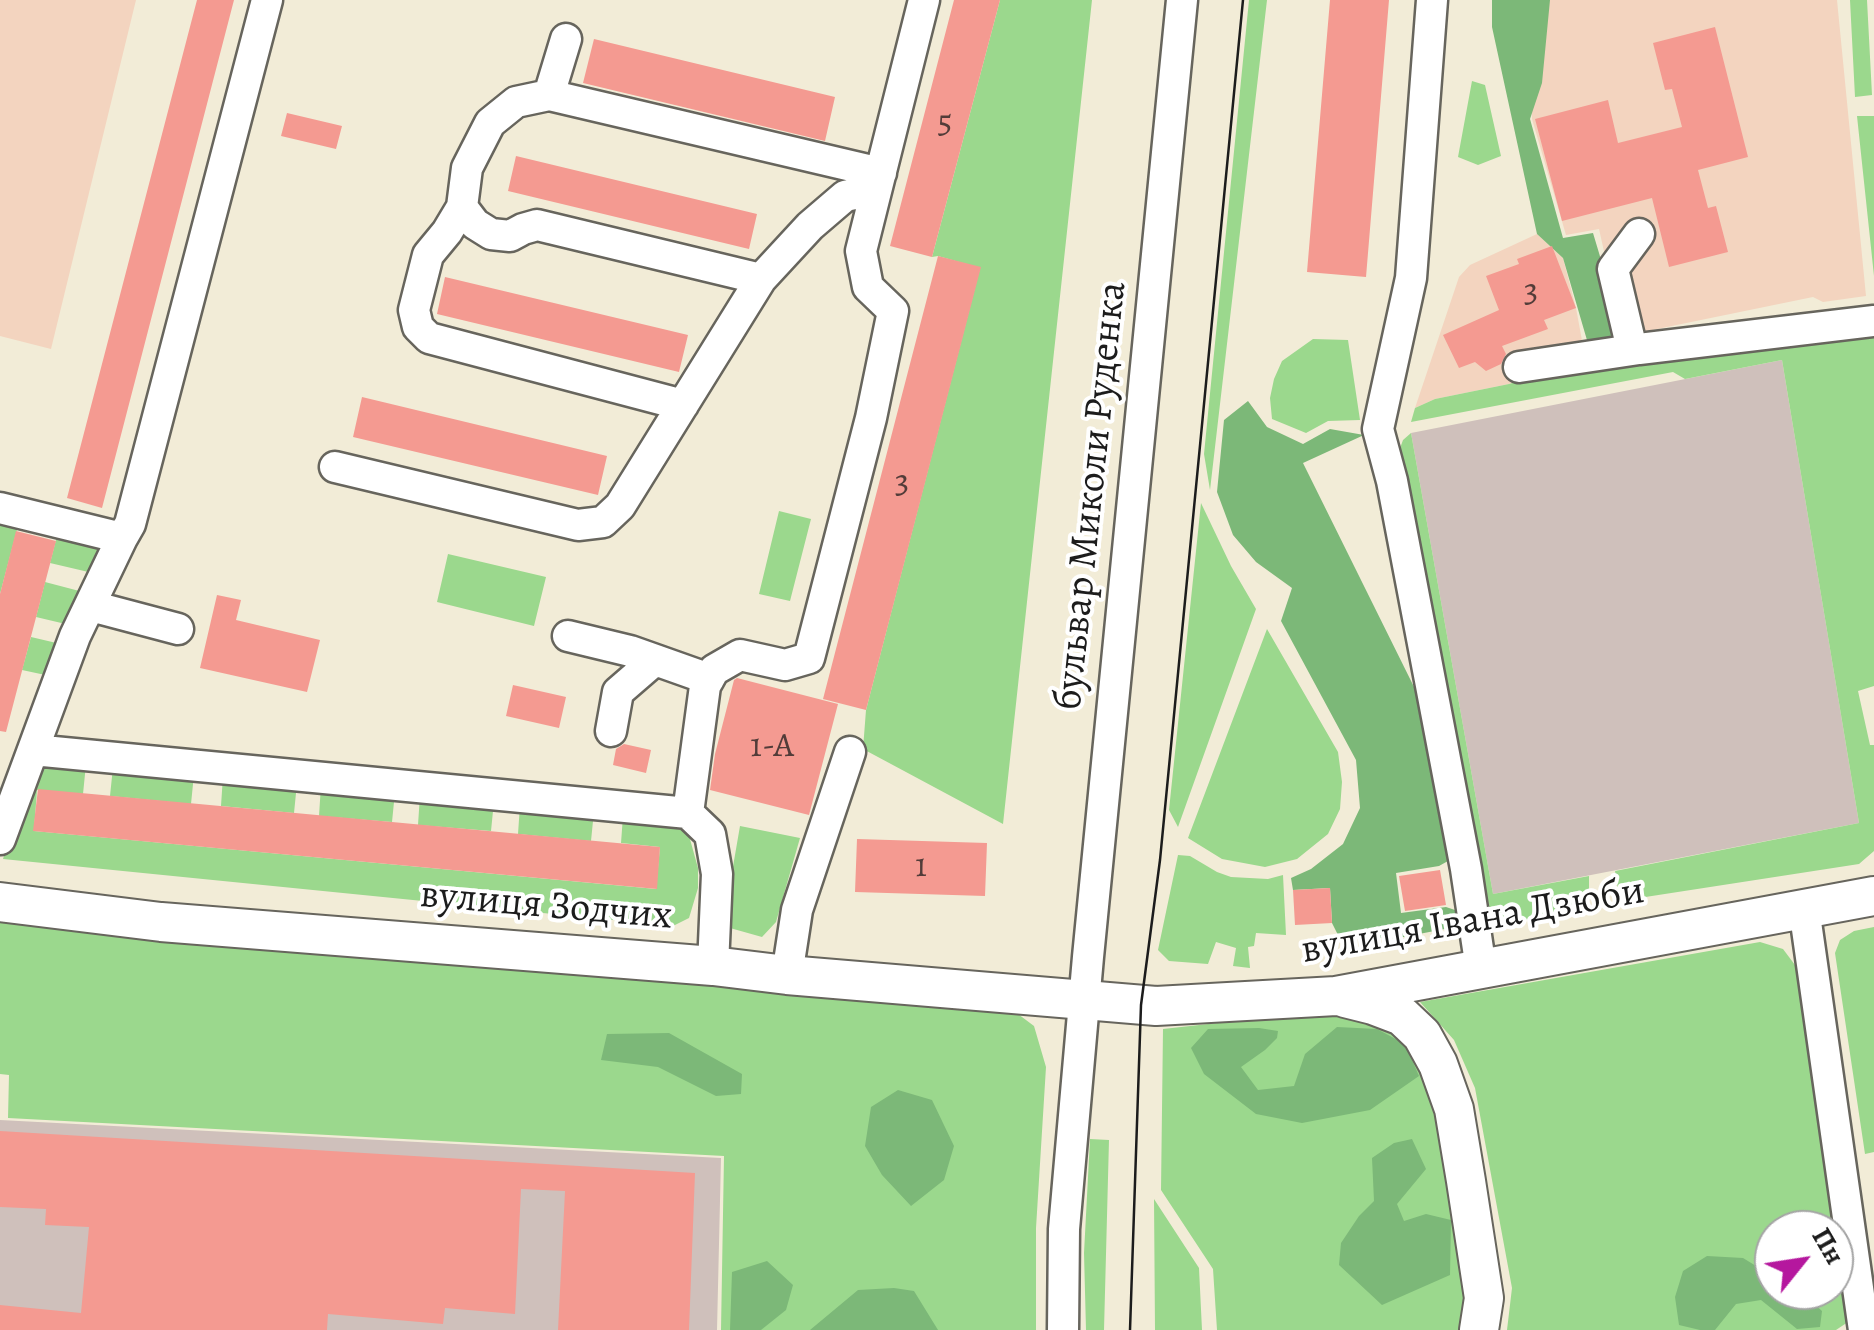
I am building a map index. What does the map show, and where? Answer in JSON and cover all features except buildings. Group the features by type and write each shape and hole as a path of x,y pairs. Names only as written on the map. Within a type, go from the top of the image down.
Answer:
{"main road":[{"name":"вулиця Івана Дзюби","path":"1084,1000 1156,1006 1336,996 1874,896"},
{"name":"вулиця Зодчих","path":"0,902 161,922 1084,1000"},
{"path":"1336,996 1402,1016 1422,1035 1438,1064 1454,1109 1466,1181 1484,1298 1480,1330"}],"street":[{"path":"0,839 75,636 130,524 266,0"},
{"path":"688,814 705,686 714,670 740,656 785,666 809,658 871,418 893,311 868,286 861,252 924,0"},
{"name":"бульвар Миколи Руденка","path":"1063,1330 1064,1228 1084,1000 1182,0"},
{"path":"1432,0 1411,278 1378,428 1392,481 1466,869 1481,970"},
{"path":"549,95 566,39"},
{"path":"683,405 429,338 418,327 414,310 428,255 462,206 468,168 490,123 516,102 549,95 878,183"},
{"path":"334,467 578,525 603,522 620,506 761,279 810,226 846,196 878,183"},
{"path":"462,206 475,224 491,234 510,236 537,225 761,279"},
{"path":"1639,349 1631,345 1612,270 1640,234"},
{"path":"1519,367 1874,322"},
{"path":"0,508 122,538"},
{"path":"90,606 178,629"},
{"path":"568,636 709,679"},
{"path":"612,731 618,692 655,660"},
{"path":"33,750 688,814 710,834 718,874 713,966"},
{"path":"787,975 797,910 850,752"},
{"path":"1804,908 1864,1330"}],"shaded area":[{"path":"0,0 136,0 51,349 0,336"},
{"path":"1528,0 1837,0 1866,296 1823,302 1813,297 1623,336 1599,229 1566,235 1532,119"},
{"path":"1537,234 1563,258 1586,362 1509,384 1435,399 1415,408 1459,277 1470,265"},
{"path":"1782,360 1859,823 1493,894 1411,433"},
{"path":"0,1120 721,1158 717,1330 0,1330"}],"green space":[{"path":"1000,0 1092,0 1003,824 863,749 866,710 980,268 932,257"},
{"path":"1249,0 1267,0 1210,490 1204,454"},
{"path":"1492,0 1550,0 1542,83 1530,119 1563,238 1593,233 1617,339 1589,347 1563,258 1537,234 1492,27"},
{"path":"1850,0 1867,0 1872,95 1855,97"},
{"path":"1472,81 1485,85 1501,156 1478,165 1458,157"},
{"path":"1857,116 1874,116 1874,276"},
{"path":"1874,333 1874,686 1858,691 1870,745 1874,745 1874,851 1859,864 1626,900 1618,889 1615,871 1859,823 1782,360 1685,379 1673,372 1411,422 1415,408 1435,399 1509,384 1586,362"},
{"path":"1313,339 1348,340 1360,420 1328,421 1306,433 1272,419 1270,398 1282,361"},
{"path":"1248,401 1267,427 1303,444 1330,429 1364,435 1303,463 1418,695 1448,861 1396,873 1401,913 1446,907 1455,910 1456,920 1450,928 1393,939 1341,941 1332,923 1330,888 1293,890 1291,878 1311,869 1343,844 1360,808 1356,760 1281,621 1292,588 1256,562 1233,535 1217,492 1224,420"},
{"path":"1411,433 1493,894 1589,876 1589,908 1497,925 1486,917 1399,451"},
{"path":"1201,503 1256,609 1178,827 1169,810"},
{"path":"779,511 811,519 790,601 759,594"},
{"path":"0,514 110,542 97,574 50,563 57,536 18,526 0,594"},
{"path":"448,554 546,577 534,626 437,602"},
{"path":"45,582 87,593 74,626 36,617"},
{"path":"1267,629 1338,752 1342,782 1340,809 1328,834 1297,859 1265,867 1222,859 1188,838"},
{"path":"31,637 65,645 50,676 22,670"},
{"path":"59,764 86,764 83,794 37,790 34,831 656,889 660,847 621,843 623,816 677,822 688,832 698,868 698,888 689,918 673,926 3,859 26,787 39,771"},
{"path":"113,767 194,774 191,804 110,796"},
{"path":"223,776 297,783 294,813 221,806"},
{"path":"321,785 395,792 392,822 319,816"},
{"path":"420,795 494,801 491,831 418,825"},
{"path":"520,805 594,811 591,841 518,834"},
{"path":"740,826 800,838 776,922 762,937 730,928 726,907"},
{"path":"1178,855 1190,856 1231,877 1268,879 1283,875 1286,935 1256,933 1254,946 1248,947 1250,968 1233,966 1236,948 1216,942 1208,964 1169,961 1158,950"},
{"path":"0,916 1010,1008 1034,1026 1046,1067 1036,1228 1036,1330 721,1330 724,1156 8,1118 9,1075 0,1074"},
{"path":"1874,927 1874,1152 1865,1154 1835,953 1840,940 1854,931"},
{"path":"1760,942 1783,949 1798,969 1836,1210 1754,1210 1754,1310 1850,1310 1848,1322 1836,1330 1507,1330 1512,1288 1475,1088 1454,1040 1420,1002"},
{"path":"1326,1011 1373,1014 1411,1038 1434,1085 1455,1215 1464,1330 1217,1330 1213,1269 1161,1190 1163,1029"},
{"path":"1337,1027 1377,1029 1405,1044 1419,1076 1370,1110 1302,1123 1256,1114 1204,1074 1191,1048 1208,1029 1278,1031 1277,1038 1265,1050 1241,1067 1258,1090 1294,1086 1305,1054"},
{"path":"669,1033 742,1074 741,1094 716,1096 658,1067 601,1060 607,1034"},
{"path":"898,1090 932,1100 954,1146 944,1180 911,1206 882,1175 865,1146 871,1107"},
{"path":"1090,1139 1109,1140 1104,1330 1086,1330 1084,1253"},
{"path":"1412,1139 1426,1169 1397,1204 1404,1221 1426,1214 1451,1220 1450,1275 1382,1305 1339,1265 1341,1243 1374,1201 1372,1158 1394,1143"},
{"path":"1154,1199 1199,1268 1202,1330 1155,1330"},
{"path":"1707,1256 1743,1258 1754,1265 1754,1301 1736,1304 1715,1330 1679,1325 1675,1297 1683,1271"},
{"path":"767,1261 793,1285 786,1310 761,1330 730,1330 732,1272"},
{"path":"858,1290 914,1291 938,1330 810,1330"},
{"path":"1773,1310 1822,1311 1820,1327 1797,1329"}],"tram line":[{"path":"1130,1330 1141,1005 1160,860 1243,0"}]}
